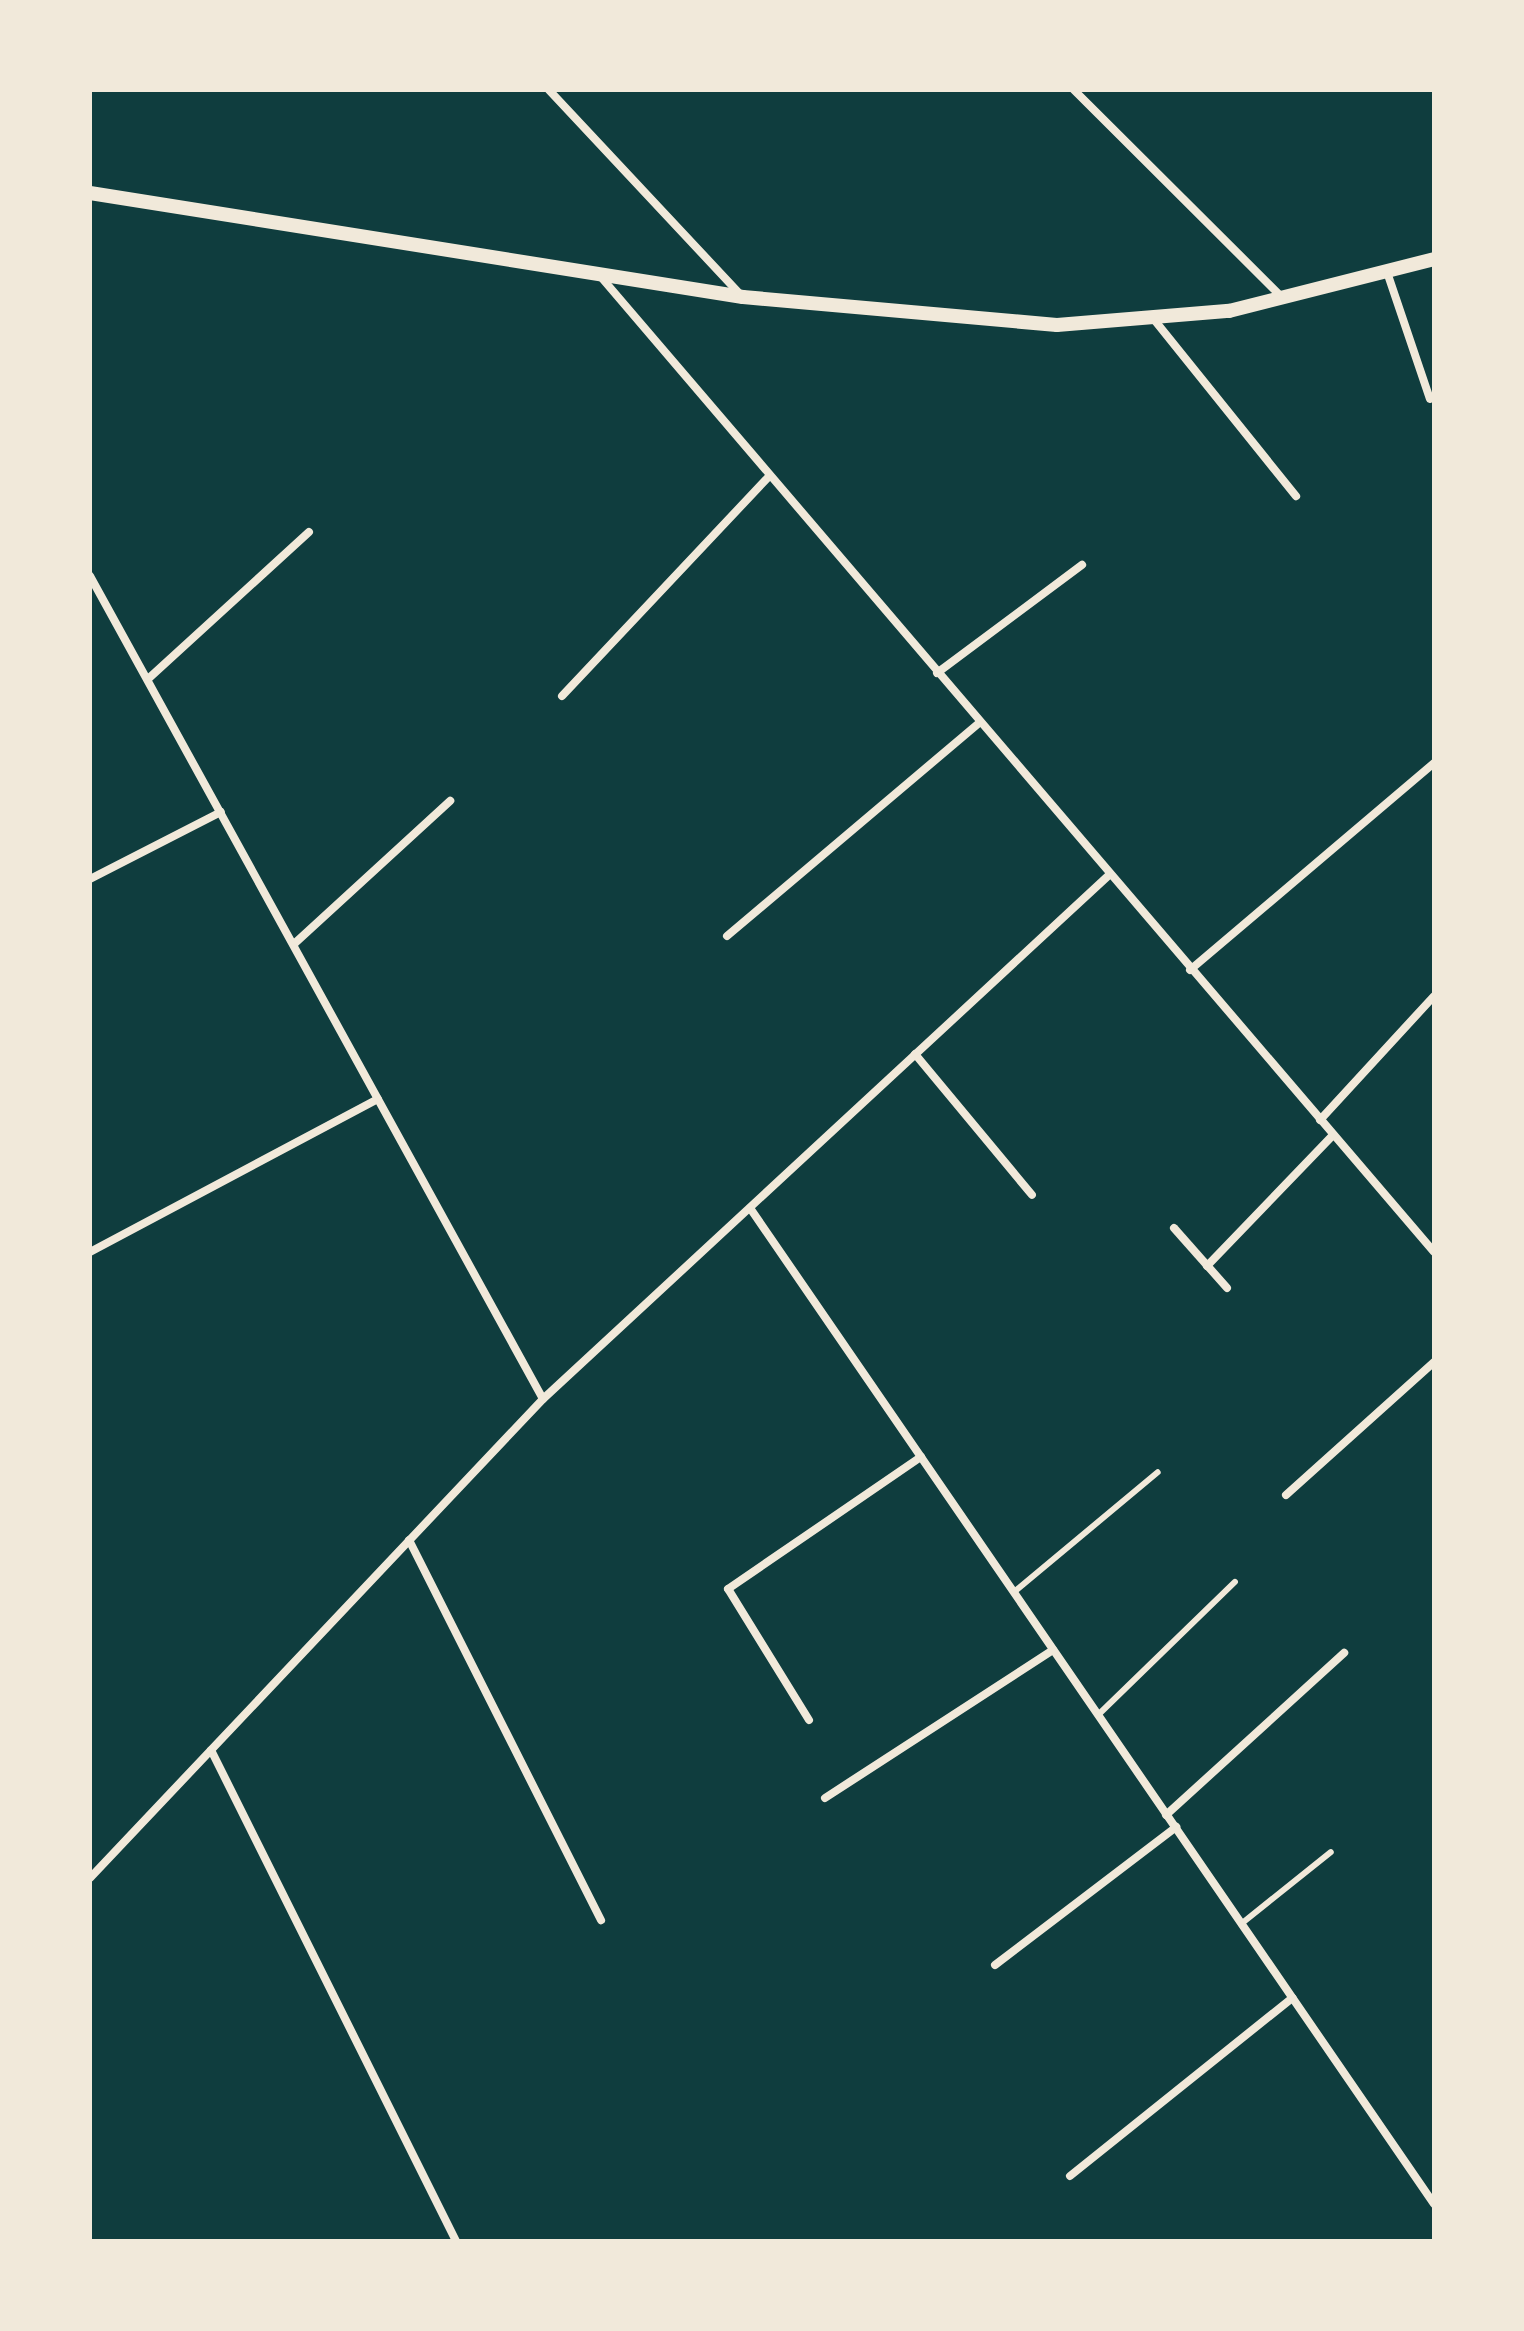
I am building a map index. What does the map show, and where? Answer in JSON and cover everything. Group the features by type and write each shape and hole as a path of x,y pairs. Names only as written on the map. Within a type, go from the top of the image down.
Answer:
{"street":[{"path":"549,90 743,297"},
{"path":"1074,90 1283,298"},
{"path":"90,193 601,277 743,297 1057,325 1229,311 1434,259"},
{"path":"1387,272 1430,399"},
{"path":"601,277 1434,1252"},
{"path":"1152,317 1296,496"},
{"path":"562,696 769,476"},
{"path":"148,679 309,532"},
{"path":"937,673 1082,565"},
{"path":"90,576 543,1399"},
{"path":"727,936 979,723"},
{"path":"1190,970 1434,763"},
{"path":"294,944 450,801"},
{"path":"90,879 221,812"},
{"path":"90,1878 543,1399 1109,875"},
{"path":"1320,1120 1434,996"},
{"path":"915,1054 1032,1195"},
{"path":"90,1252 378,1099"},
{"path":"1207,1266 1333,1135"},
{"path":"750,1208 1434,2204"},
{"path":"1174,1228 1227,1288"},
{"path":"1286,1495 1434,1362"},
{"path":"809,1720 728,1589 921,1457"},
{"path":"409,1540 601,1920"},
{"path":"825,1798 1053,1650"},
{"path":"1166,1815 1344,1653"},
{"path":"211,1750 456,2241"},
{"path":"995,1965 1176,1827"},
{"path":"1070,2176 1292,1998"}],"lane":[{"path":"1014,1592 1158,1472"},
{"path":"1098,1715 1235,1582"},
{"path":"1241,1924 1331,1852"}]}
